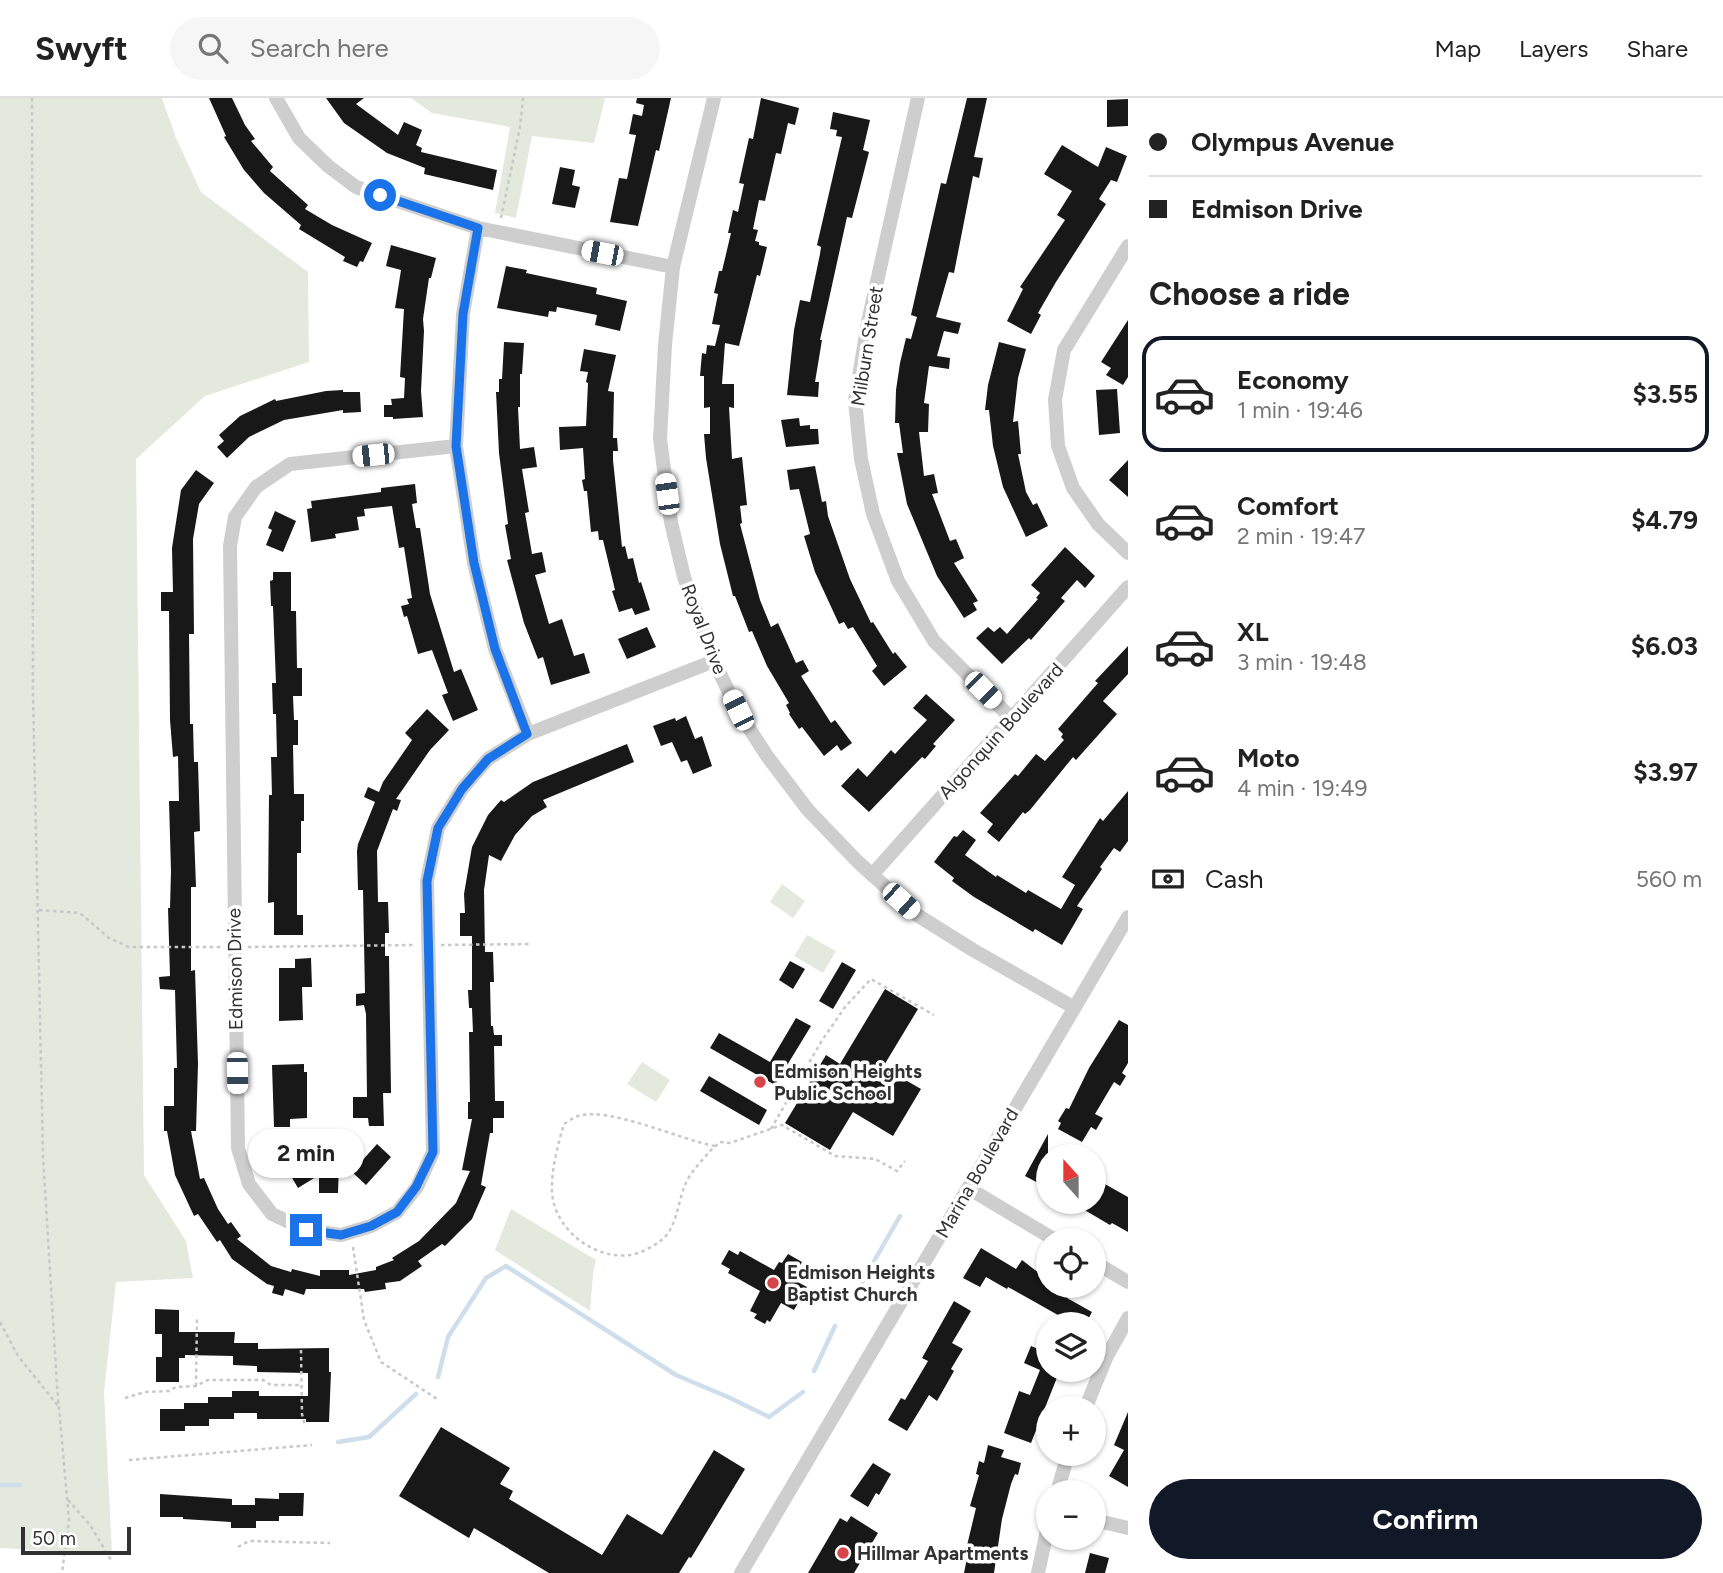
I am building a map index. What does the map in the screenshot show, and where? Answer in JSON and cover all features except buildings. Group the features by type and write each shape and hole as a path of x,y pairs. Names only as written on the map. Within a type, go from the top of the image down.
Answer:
{"street":[{"path":"276,98 299,138 328,166 356,187 478,228 673,267"},
{"name":"Royal Drive","path":"714,98 673,267 660,439 671,522 684,577 714,660 738,710 768,756 808,810 872,875 917,915 1073,1007"},
{"name":"Milburn Street","path":"918,98 868,322 855,401 861,459 873,514 898,581 934,641 1012,719"},
{"path":"478,228 463,314 456,446 474,563 495,649 527,734"},
{"path":"1128,246 1064,350 1055,400 1058,446 1073,488 1098,524 1128,553"},
{"name":"Edmison Drive","path":"456,446 290,464 257,487 235,517 230,545 237,1149 249,1184 272,1214 306,1230 341,1235 371,1226 397,1212 416,1187 433,1152 427,881 438,828 462,789 488,759 527,734 714,660"},
{"name":"Algonquin Boulevard","path":"872,875 1128,587"},
{"name":"Marina Boulevard","path":"741,1573 1128,917"},
{"path":"968,1188 1036,1228"},
{"path":"1106,1269 1128,1282"},
{"path":"1090,1396 1106,1358 1128,1318"},
{"path":"1106,1523 1128,1528"},
{"path":"1038,1573 1043,1550"}],"path":[{"path":"32,98 33,695 43,1156 69,1520 62,1573"},
{"path":"498,232 520,127 523,98"},
{"path":"38,910 80,913 109,938 129,947 529,944"},
{"path":"771,1129 821,1042 845,1007 871,979 934,1015"},
{"path":"715,1146 679,1138 609,1114 579,1115 564,1124 558,1145 552,1193 559,1219 580,1243 617,1256 634,1255 660,1241 670,1232 685,1184 715,1146 720,1142 730,1143 782,1125 835,1156 875,1158 897,1171 905,1161"},
{"path":"351,1232 364,1320 381,1362 437,1399"},
{"path":"196,1386 197,1317"},
{"path":"0,1322 18,1356 59,1408"},
{"path":"301,1350 302,1414 305,1427"},
{"path":"125,1398 145,1392 196,1386 208,1380 263,1380 271,1385 302,1385"},
{"path":"129,1460 312,1445"},
{"path":"67,1499 90,1525 111,1560"},
{"path":"238,1547 249,1541 330,1542"}],"shaded area":[{"path":"0,98 162,98 176,138 201,192 308,272 309,362 205,396 136,459 144,1175 186,1241 193,1278 116,1282 104,1392 112,1554 0,1548"},
{"path":"411,98 605,98 594,143 532,136 516,218 495,213 510,127 432,113"},
{"path":"782,884 805,901 793,918 770,902"},
{"path":"807,935 836,951 823,973 794,956"},
{"path":"642,1062 670,1080 656,1102 627,1084"},
{"path":"511,1209 596,1260 590,1311 495,1250"}],"waterway":[{"path":"862,1282 900,1216"},
{"path":"438,1377 448,1337 486,1278 506,1266 676,1375 769,1417 803,1392"},
{"path":"814,1371 835,1326"},
{"path":"338,1442 369,1437 416,1394"},
{"path":"0,1485 19,1485"}],"place":[{"name":"Edmison Heights Public School","path":"760,1082"},
{"name":"Edmison Heights Baptist Church","path":"773,1283"},
{"name":"Hillmar Apartments","path":"843,1553"}],"route":[{"path":"306,1230 341,1235 371,1226 397,1212 416,1187 433,1152 427,881 438,828 462,789 488,759 527,734 495,649 474,563 456,446 463,314 478,228 380,195"}]}
